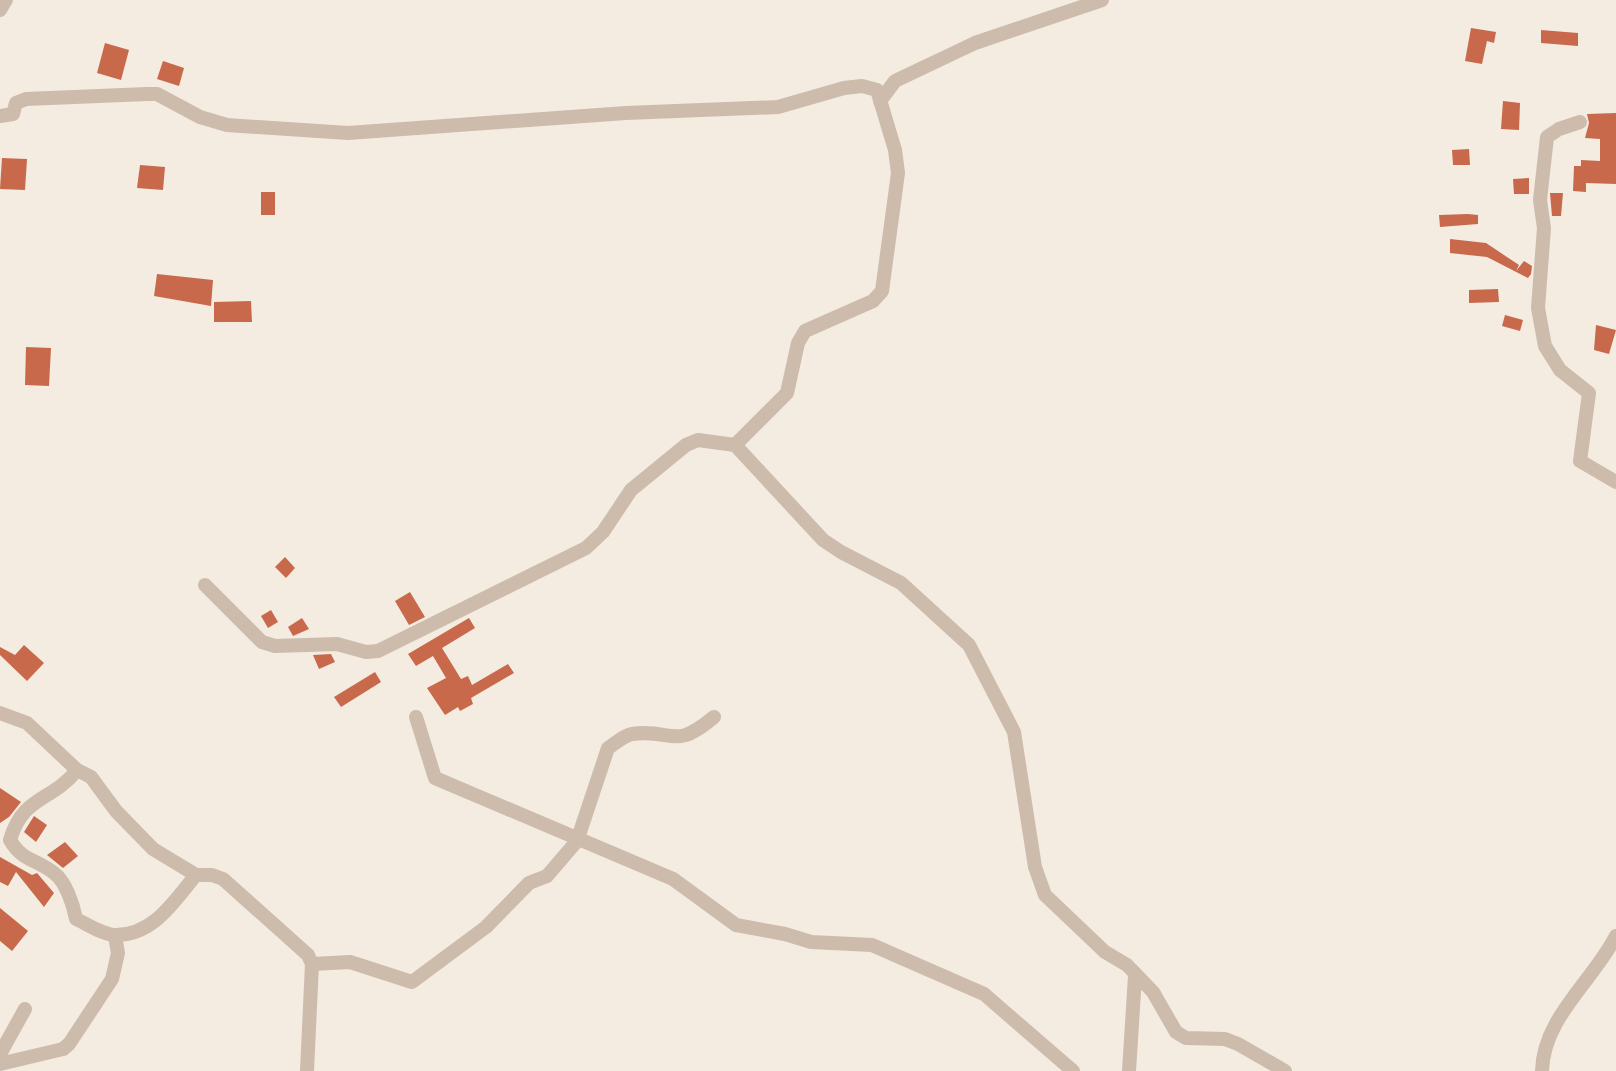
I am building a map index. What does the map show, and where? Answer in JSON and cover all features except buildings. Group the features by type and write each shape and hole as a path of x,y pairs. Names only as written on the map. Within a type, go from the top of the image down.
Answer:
{"street":[{"path":"0,10 6,0"},
{"path":"880,101 895,80 975,43 1102,0"},
{"path":"0,116 13,114 16,103 26,99 157,94 200,117 227,125 348,133 626,113 778,107 844,88 862,86 877,90 895,150 898,173 882,291 873,301 805,331 798,343 786,393 735,445"},
{"path":"1580,122 1559,129 1547,137 1540,200 1545,228 1538,308 1545,346 1560,370 1589,393 1580,461 1616,482"},
{"path":"205,585 262,642 275,646 338,643 366,652 378,650 586,548 603,532 631,490 686,445 698,440 735,445 823,540 901,583 969,645 1014,732 1039,884 1045,895 1105,952 1127,965 1153,992 1176,1032 1186,1038 1225,1039 1285,1071"},
{"path":"0,713 27,723 77,770 92,777 116,811 153,849 196,875 212,874 223,879 308,955 312,964 307,1071"},
{"path":"416,717 435,778 577,841 673,879 736,925 785,933 811,942 872,945 984,994 1073,1071"},
{"path":"312,964 350,962 412,982 486,927 529,883 547,876 577,841 608,748 630,734 678,738 695,733 715,717"},
{"path":"77,770 67,784 25,809 15,823 10,840 18,853 56,874 73,904 76,919 115,936 144,930 162,916 196,875"},
{"path":"0,1064 63,1049 68,1044 112,979 118,953 115,936"},
{"path":"1542,1071 1543,1052 1565,1008 1616,936"},
{"path":"1129,1071 1135,976"},
{"path":"0,1054 25,1009"}]}
